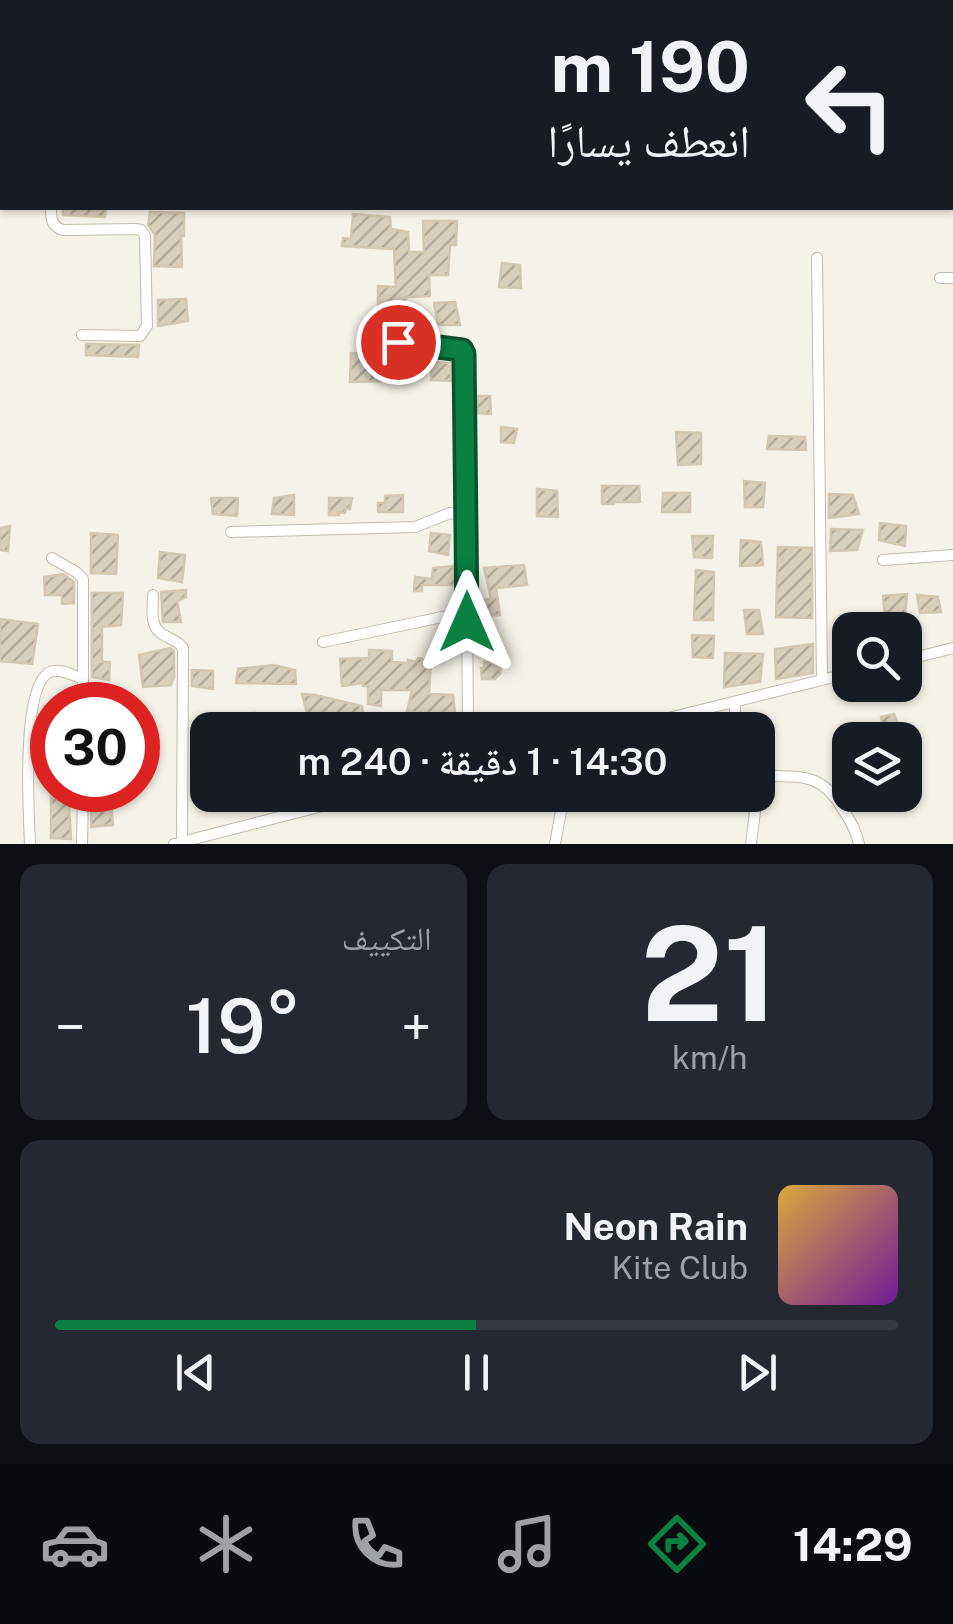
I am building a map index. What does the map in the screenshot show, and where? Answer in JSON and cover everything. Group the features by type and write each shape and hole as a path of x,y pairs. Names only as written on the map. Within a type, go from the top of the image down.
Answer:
{"street":[{"path":"50,210 51,221 63,230 136,229 145,236 145,332 130,337 82,335"},
{"path":"818,258 822,680"},
{"path":"940,278 953,278"},
{"path":"398,342 462,350 464,354 468,712"},
{"path":"231,532 415,526 450,513 466,516"},
{"path":"883,560 953,555"},
{"path":"52,558 83,579 83,682"},
{"path":"153,595 152,620 161,634 180,643 183,654 178,843 299,812"},
{"path":"323,642 447,616 467,622"},
{"path":"922,656 953,648"},
{"path":"30,844 30,730 39,681 54,670 83,679"},
{"path":"694,712 832,678"},
{"path":"735,702 735,712"},
{"path":"775,776 824,784 856,830 859,844"},
{"path":"82,844 83,812"},
{"path":"555,844 561,812"},
{"path":"752,844 755,812"}],"building":[{"path":"63,210 106,210 105,217 63,215"},
{"path":"150,212 184,213 182,267 154,266 155,235 148,225"},
{"path":"353,214 390,217 391,229 408,232 409,252 424,252 423,221 457,221 448,275 429,275 430,296 406,297 406,314 378,315 378,286 396,287 394,249 342,246 343,238 351,239"},
{"path":"502,263 520,265 521,288 499,287"},
{"path":"186,299 188,321 158,326 158,300"},
{"path":"455,302 460,325 438,325 434,303"},
{"path":"86,344 139,345 138,357 86,355"},
{"path":"351,353 391,355 386,381 350,382"},
{"path":"431,362 451,363 451,381 431,380"},
{"path":"477,396 490,396 491,414 477,413"},
{"path":"501,427 517,429 514,443 501,442"},
{"path":"676,432 701,433 701,464 678,465"},
{"path":"769,436 805,437 806,450 767,449"},
{"path":"744,481 765,483 763,507 745,507"},
{"path":"602,486 639,486 640,502 602,504"},
{"path":"537,489 557,491 558,517 537,516"},
{"path":"663,493 690,493 690,512 662,512"},
{"path":"829,494 853,495 859,514 829,518"},
{"path":"294,495 294,515 272,514 274,498"},
{"path":"403,495 403,512 378,512 378,503 385,503 385,496"},
{"path":"211,498 238,498 237,516 213,514"},
{"path":"329,498 352,498 350,509 329,515"},
{"path":"880,523 906,526 905,546 879,540"},
{"path":"10,526 8,551 0,550 0,528"},
{"path":"831,529 863,530 857,550 830,551"},
{"path":"91,533 118,535 116,574 91,573"},
{"path":"431,533 450,535 448,555 429,551"},
{"path":"692,536 713,536 712,558 694,557"},
{"path":"741,540 761,542 763,565 740,566"},
{"path":"778,547 812,548 812,618 776,617"},
{"path":"160,552 185,555 182,582 158,578"},
{"path":"524,565 527,585 496,588 500,615 483,616 480,600 491,599 484,568"},
{"path":"454,566 456,585 422,585 422,591 414,591 415,577 432,579 433,568"},
{"path":"696,570 714,572 713,620 694,620"},
{"path":"63,574 74,582 74,603 62,604 62,595 45,595 44,577"},
{"path":"186,590 186,597 177,601 181,622 163,622 161,592"},
{"path":"92,593 123,593 121,625 102,627 102,662 110,662 109,680 92,677"},
{"path":"907,594 905,612 885,612 883,596"},
{"path":"917,595 938,597 941,612 920,612"},
{"path":"744,610 759,610 763,634 747,634"},
{"path":"0,619 38,624 32,664 0,661"},
{"path":"692,635 714,636 713,658 693,657"},
{"path":"813,644 813,673 776,679 775,649"},
{"path":"170,648 174,651 171,685 142,682 139,655"},
{"path":"369,650 392,651 392,662 431,660 429,694 453,695 455,712 407,712 412,690 381,690 381,706 368,704 368,686 342,686 340,659 369,658"},
{"path":"725,653 763,654 760,682 724,687"},
{"path":"484,662 501,666 495,679 482,679"},
{"path":"274,665 295,670 296,684 236,683 238,669"},
{"path":"192,670 213,671 213,689 192,686"},
{"path":"302,694 362,706 363,712 307,712"},
{"path":"894,714 897,722 882,722 881,717"},
{"path":"51,812 69,812 71,839 51,838"},
{"path":"91,812 112,812 113,825 91,827"}],"route":[{"path":"398,342 462,350 466,360 467,622"}]}
